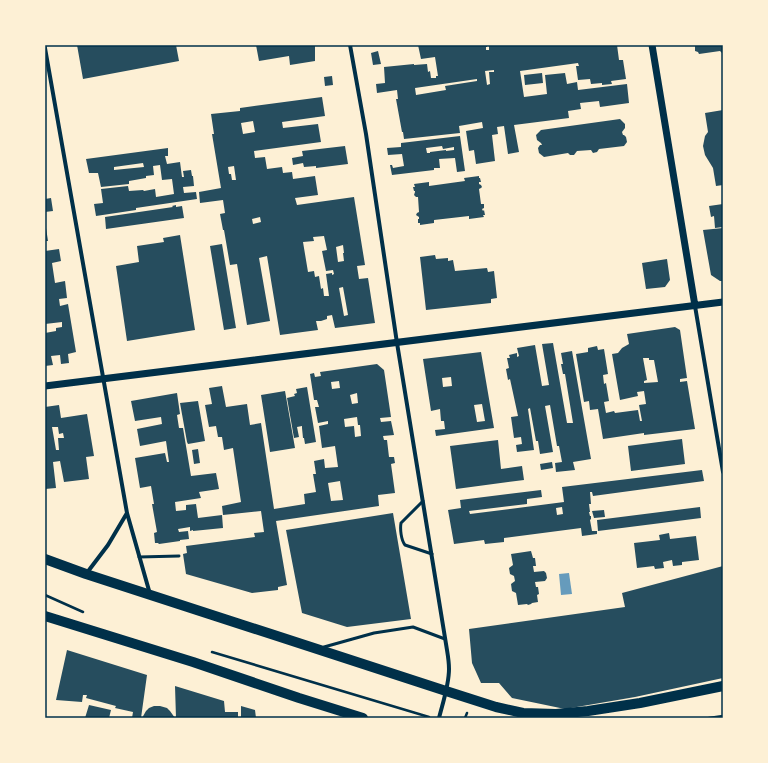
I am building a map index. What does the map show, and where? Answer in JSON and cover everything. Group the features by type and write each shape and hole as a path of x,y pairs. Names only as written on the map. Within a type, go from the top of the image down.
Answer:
{"main road":[{"path":"45,559 86,574 446,691 496,707 523,713 556,714 588,711 640,703 723,686"},
{"path":"45,616 192,662 362,718"}],"street":[{"path":"350,45 366,134 396,342 432,554 449,667 446,691 439,718"},
{"path":"652,45 694,306 723,472"},
{"path":"45,48 127,513 150,595"},
{"path":"45,386 723,302"},
{"path":"86,574 108,545 127,513"}],"lane":[{"path":"423,502 401,523 403,542 405,545 432,554"},
{"path":"139,557 179,556"},
{"path":"318,649 374,632 413,627 445,639"}],"path":[{"path":"45,595 88,614"},
{"path":"207,651 432,718"},
{"path":"465,718 467,714"},
{"path":"709,718 723,716"}],"water":[{"path":"569,573 572,594 561,595 559,574"}],"building":[{"path":"77,45 176,45 179,61 83,79"},
{"path":"256,45 315,45 315,61 290,65 289,56 259,61"},
{"path":"418,45 487,45 486,50 489,50 489,45 617,45 619,60 623,60 626,79 611,81 612,84 602,85 602,83 591,84 590,79 578,80 576,66 579,66 578,63 520,71 524,97 547,94 545,75 565,73 567,84 577,82 578,90 627,84 629,103 600,107 599,101 580,103 581,109 568,111 569,118 514,125 519,152 508,154 504,126 497,127 498,134 492,135 495,161 476,164 474,150 469,151 466,131 483,128 482,122 459,126 460,133 404,139 396,99 398,99 397,90 377,93 376,84 385,83 384,67 427,64 428,72 430,71 431,78 436,78 436,76 438,76 435,57 421,59","holes":["494,70 494,72 489,72 490,84 487,85 485,71","477,79 477,81 445,86 446,90 416,95 415,88"]},
{"path":"696,45 723,45 723,54 720,51 699,54 695,51"},
{"path":"378,51 381,64 373,65 371,53"},
{"path":"542,73 543,83 525,85 524,75"},
{"path":"332,76 333,85 325,86 324,77"},
{"path":"322,97 325,116 282,122 283,128 318,124 321,142 254,151 255,158 265,157 267,169 282,167 283,173 292,172 293,179 315,176 318,195 295,198 297,205 354,197 365,265 357,266 359,279 368,278 375,323 335,328 332,315 327,316 327,319 316,321 318,330 280,335 267,256 259,258 270,321 247,325 237,264 230,265 223,230 220,214 225,213 223,200 200,203 199,192 221,188 212,134 214,134 211,114 240,111 240,108","holes":["253,121 255,132 243,134 241,123","234,166 236,180 232,180 231,174 229,174 228,167","260,217 261,222 253,224 252,219","324,236 327,250 322,251 326,271 333,270 334,274 326,274 329,296 324,296 323,288 321,289 319,276 315,277 314,271 308,272 303,242 314,241 313,237","343,245 344,261 338,262 336,247","343,287 348,315 344,316 339,288"]},
{"path":"723,110 723,185 716,186 713,168 705,155 703,146 705,136 708,132 705,113"},
{"path":"620,119 625,124 625,128 622,132 626,137 627,142 624,146 599,149 597,152 593,153 591,150 577,151 574,155 570,155 568,153 544,157 539,153 538,148 542,145 537,140 536,135 541,130"},
{"path":"460,136 465,171 457,172 455,158 439,159 440,168 434,168 434,170 392,175 390,165 392,165 393,168 404,166 402,154 388,155 387,148 401,147 401,143","holes":["442,146 443,149 454,147 454,150 430,153 427,153 426,148"]},
{"path":"345,146 348,164 316,168 316,166 304,167 303,163 293,165 292,158 303,156 302,151"},
{"path":"168,148 168,156 165,156 167,164 180,162 182,177 184,177 183,171 191,170 194,186 183,187 184,193 196,192 197,199 136,208 136,210 96,216 94,204 103,203 101,189 128,186 129,191 155,189 156,197 174,194 172,179 162,180 160,165 153,166 154,175 146,176 146,178 129,181 129,184 101,187 98,173 89,173 86,159","holes":["143,163 144,167 114,170 114,167"]},
{"path":"479,176 481,182 479,182 479,184 482,187 479,189 481,204 484,204 484,208 482,209 483,211 484,210 484,217 469,219 469,216 434,220 434,223 420,225 420,223 418,223 419,217 416,215 419,212 418,197 414,195 414,184 429,182 429,186 465,181 464,178"},
{"path":"51,198 53,211 45,212 45,199"},
{"path":"723,204 723,227 715,228 714,216 711,217 709,206"},
{"path":"176,205 176,207 182,206 184,218 106,229 105,217 173,207 172,206"},
{"path":"46,228 48,241 45,241"},
{"path":"723,228 723,281 720,281 711,275 703,230"},
{"path":"180,235 195,330 127,341 116,266 139,262 137,246 164,242 163,238"},
{"path":"222,244 236,328 224,330 210,246"},
{"path":"59,249 61,261 52,263 55,283 65,281 67,298 59,299 60,306 68,304 76,352 68,354 69,363 61,364 60,355 51,356 53,365 45,366 45,333 56,331 56,328 62,327 62,322 45,324 45,251"},
{"path":"435,255 436,259 448,258 448,261 453,260 455,271 487,268 488,272 494,271 497,298 491,299 491,303 426,310 420,257"},
{"path":"667,259 670,280 665,287 646,289 642,263"},
{"path":"675,327 680,330 687,378 680,379 680,382 687,381 695,429 644,435 644,433 603,439 598,409 590,410 589,401 584,402 576,354 588,352 588,348 597,346 598,350 604,349 608,374 603,375 609,401 604,402 606,413 614,411 615,413 638,410 640,421 642,421 639,405 646,404 644,391 637,392 638,396 620,400 612,354 618,353 622,348 629,344 627,334","holes":["643,358 649,358 649,360 654,360 658,382 644,383 644,381 647,380"]},
{"path":"553,343 567,423 573,423 565,374 563,374 561,364 563,364 561,353 572,351 591,459 573,462 575,470 556,472 555,463 562,462 559,446 557,446 550,405 545,406 553,452 540,454 530,408 528,409 534,450 517,452 516,445 522,444 521,437 514,438 511,417 518,416 510,379 508,380 506,369 509,368 507,358 510,358 509,355 517,353 517,357 519,356 517,348 535,345 542,386 549,385 542,344"},
{"path":"481,352 494,428 436,436 435,430 445,429 444,421 441,421 440,409 431,411 423,359","holes":["451,377 452,386 443,387 442,378","482,404 485,421 477,422 474,405"]},
{"path":"377,364 384,370 391,417 380,418 381,422 391,421 394,435 383,436 384,440 387,440 389,457 394,457 395,463 391,464 395,493 378,495 379,506 276,521 287,585 278,587 278,590 252,593 186,574 183,554 187,553 186,546 255,537 254,533 264,532 261,511 223,515 222,506 241,502 233,448 224,450 222,437 218,437 216,426 209,427 205,405 212,404 209,388 222,386 226,407 247,404 250,425 261,423 274,509 305,504 304,494 316,492 313,474 316,474 314,461 324,459 325,468 338,467 335,446 322,448 319,426 328,424 328,421 318,423 315,407 319,407 317,400 314,400 310,374 314,373 315,377 321,376 320,372","holes":["339,381 340,388 332,389 331,382","357,393 358,403 352,404 350,395","357,417 358,425 360,425 361,436 355,437 354,426 345,427 344,419","340,481 343,500 331,501 328,483"]},
{"path":"307,387 316,442 305,444 302,426 297,427 299,437 294,438 287,398 295,396 294,394 297,393 296,389"},
{"path":"285,391 295,448 270,452 261,395"},
{"path":"177,393 180,414 177,415 179,428 183,428 191,476 216,473 219,489 199,492 201,498 175,502 176,511 186,510 186,505 196,504 198,518 222,515 223,528 193,531 190,531 190,527 178,529 179,532 188,531 189,539 159,544 155,543 154,533 157,532 152,504 154,504 151,486 140,488 135,458 165,453 167,462 169,462 166,441 140,446 137,429 162,424 161,417 135,421 131,401"},
{"path":"198,401 205,441 188,444 180,403"},
{"path":"59,405 61,418 87,414 94,456 86,457 89,479 64,482 60,461 53,462 56,488 45,489 45,407","holes":["52,427 58,427 59,434 63,433 64,438 58,438 59,450 56,450"]},
{"path":"682,439 685,464 631,471 628,446"},
{"path":"498,440 501,469 522,466 524,480 456,489 450,446"},
{"path":"198,449 200,463 194,464 192,450"},
{"path":"552,462 553,468 541,470 540,464"},
{"path":"702,470 704,481 593,496 592,492 590,492 590,520 592,531 597,531 597,534 582,536 581,528 504,538 504,542 485,544 484,540 454,544 448,510 461,508 460,500 541,490 542,497 527,499 527,504 469,511 470,514 564,502 562,487","holes":["562,507 563,514 557,515 556,508"]},
{"path":"700,507 701,518 598,531 597,520"},
{"path":"604,510 605,517 594,518 592,511"},
{"path":"393,513 411,619 347,627 302,613 286,530"},
{"path":"669,533 670,539 696,536 699,560 682,562 682,565 673,566 672,560 663,562 664,568 655,569 654,566 637,568 634,543 660,540 659,535"},
{"path":"531,551 533,558 535,558 536,566 533,566 534,572 544,571 547,578 545,581 535,582 536,587 538,587 538,602 528,605 518,605 516,593 512,591 511,584 515,581 514,576 510,574 509,568 513,565 511,554"},
{"path":"723,566 723,678 635,697 565,709 512,698 499,683 481,683 472,663 469,629 625,607 622,593"},
{"path":"67,650 147,675 141,718 132,718 133,712 115,708 116,706 86,698 87,695 83,695 82,702 56,700"},
{"path":"175,686 224,701 225,712 238,712 238,718 176,718"},
{"path":"89,705 111,710 109,718 85,718"},
{"path":"154,706 167,708 175,718 142,718 149,708"},
{"path":"241,706 255,710 256,718 241,718"}]}
